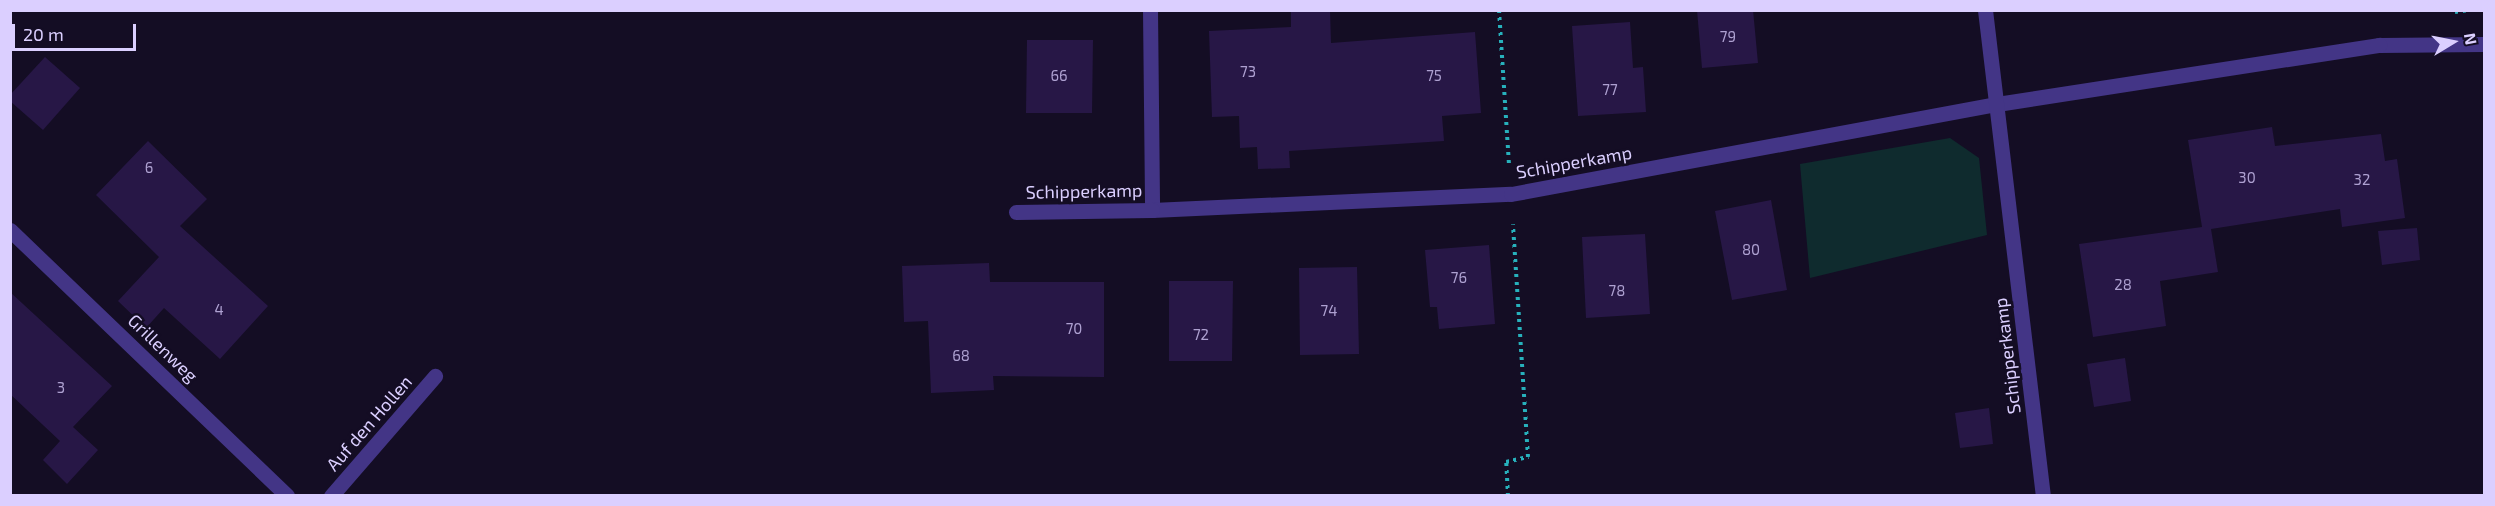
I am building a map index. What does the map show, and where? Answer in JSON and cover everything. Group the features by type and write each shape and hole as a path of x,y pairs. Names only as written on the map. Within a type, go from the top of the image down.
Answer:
{"street":[{"name":"Schipperkamp","path":"1150,10 1152,210"},
{"name":"Schipperkamp","path":"1985,10 2043,495"},
{"name":"Schipperkamp","path":"1016,212 1152,210 1511,194 1997,104 2379,45 2484,44"},
{"name":"Grillenweg","path":"10,230 287,495"},
{"name":"Auf den Hollen","path":"332,495 435,376"}],"path":[{"path":"1499,10 1528,457 1506,462 1508,495"}],"green space":[{"path":"1950,138 1979,158 1987,235 1810,278 1800,164"}],"building":[{"path":"1291,10 1330,10 1331,43 1475,32 1481,113 1442,116 1444,141 1289,151 1290,168 1258,169 1257,147 1240,148 1239,116 1212,117 1209,31 1291,27"},
{"path":"1697,10 1753,10 1758,63 1702,68"},
{"path":"1630,22 1633,68 1643,67 1646,112 1578,116 1572,26"},
{"path":"1027,40 1093,40 1092,113 1026,113"},
{"path":"45,57 80,88 43,130 10,101 10,95"},
{"path":"2272,127 2275,146 2381,134 2385,161 2397,159 2405,218 2342,227 2340,209 2211,229 2218,272 2160,281 2166,326 2093,337 2079,244 2202,227 2188,140"},
{"path":"148,141 207,199 180,226 268,306 220,359 164,308 146,328 118,301 159,257 96,195"},
{"path":"1771,200 1787,290 1732,300 1715,211"},
{"path":"2417,228 2420,260 2382,265 2378,231"},
{"path":"1645,234 1650,314 1586,318 1582,237"},
{"path":"1489,245 1495,324 1439,329 1437,307 1430,307 1425,250"},
{"path":"989,263 990,282 1104,282 1104,377 993,376 994,390 931,393 928,321 904,322 902,266"},
{"path":"1357,267 1359,354 1300,355 1299,268"},
{"path":"1169,281 1233,281 1232,361 1169,361"},
{"path":"10,292 112,386 73,427 98,450 67,484 43,460 60,441 10,394"},
{"path":"2125,358 2131,401 2094,407 2087,364"},
{"path":"1989,408 1993,444 1960,448 1955,413"}]}
